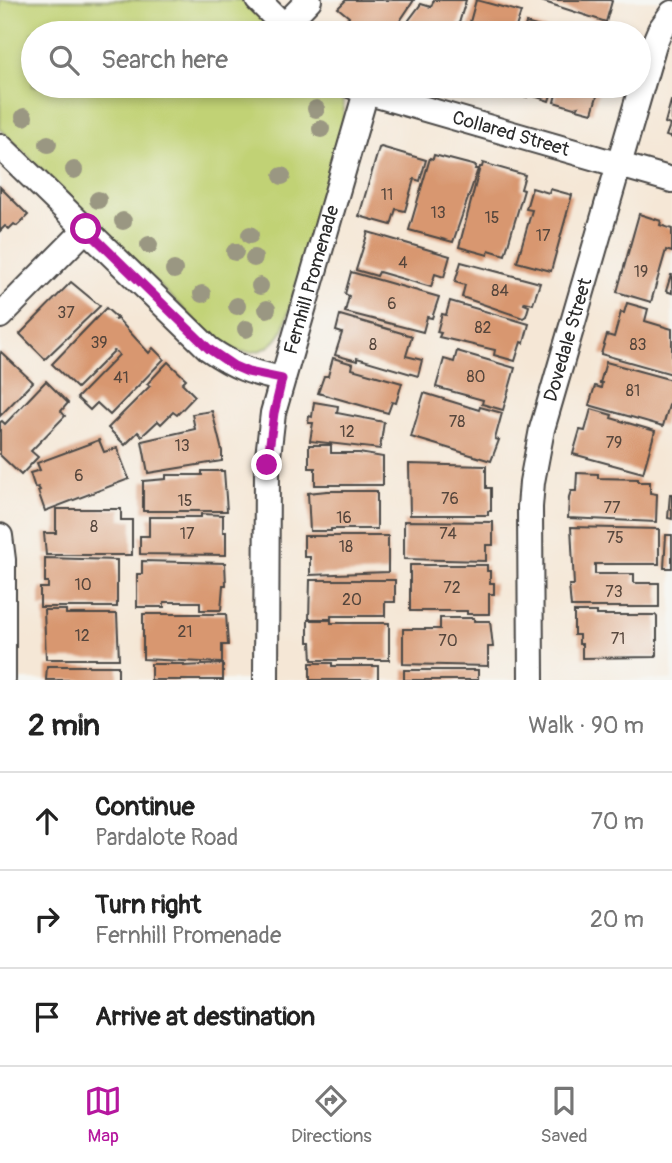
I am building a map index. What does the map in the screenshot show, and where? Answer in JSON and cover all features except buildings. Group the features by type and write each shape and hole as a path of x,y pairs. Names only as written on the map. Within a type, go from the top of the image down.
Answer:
{"street":[{"path":"258,0 279,21"},
{"path":"294,21 309,0"},
{"name":"Dovedale Street","path":"651,54 660,30 672,13"},
{"name":"Fernhill Promenade","path":"266,680 267,465 274,413 357,98"},
{"name":"Collared Street","path":"390,98 672,180"},
{"name":"Dovedale Street","path":"531,680 530,507 536,457 638,98"},
{"path":"0,146 209,349 248,372 282,379"},
{"path":"0,316 86,229"},
{"path":"0,536 3,560 3,680"}],"green space":[{"path":"0,0 245,0 267,21 21,21 21,98 341,98 344,120 284,328 278,337 272,344 256,351 238,351 219,344 0,129"}],"route":[{"path":"86,229 209,349 248,372 282,379 267,465"}]}
